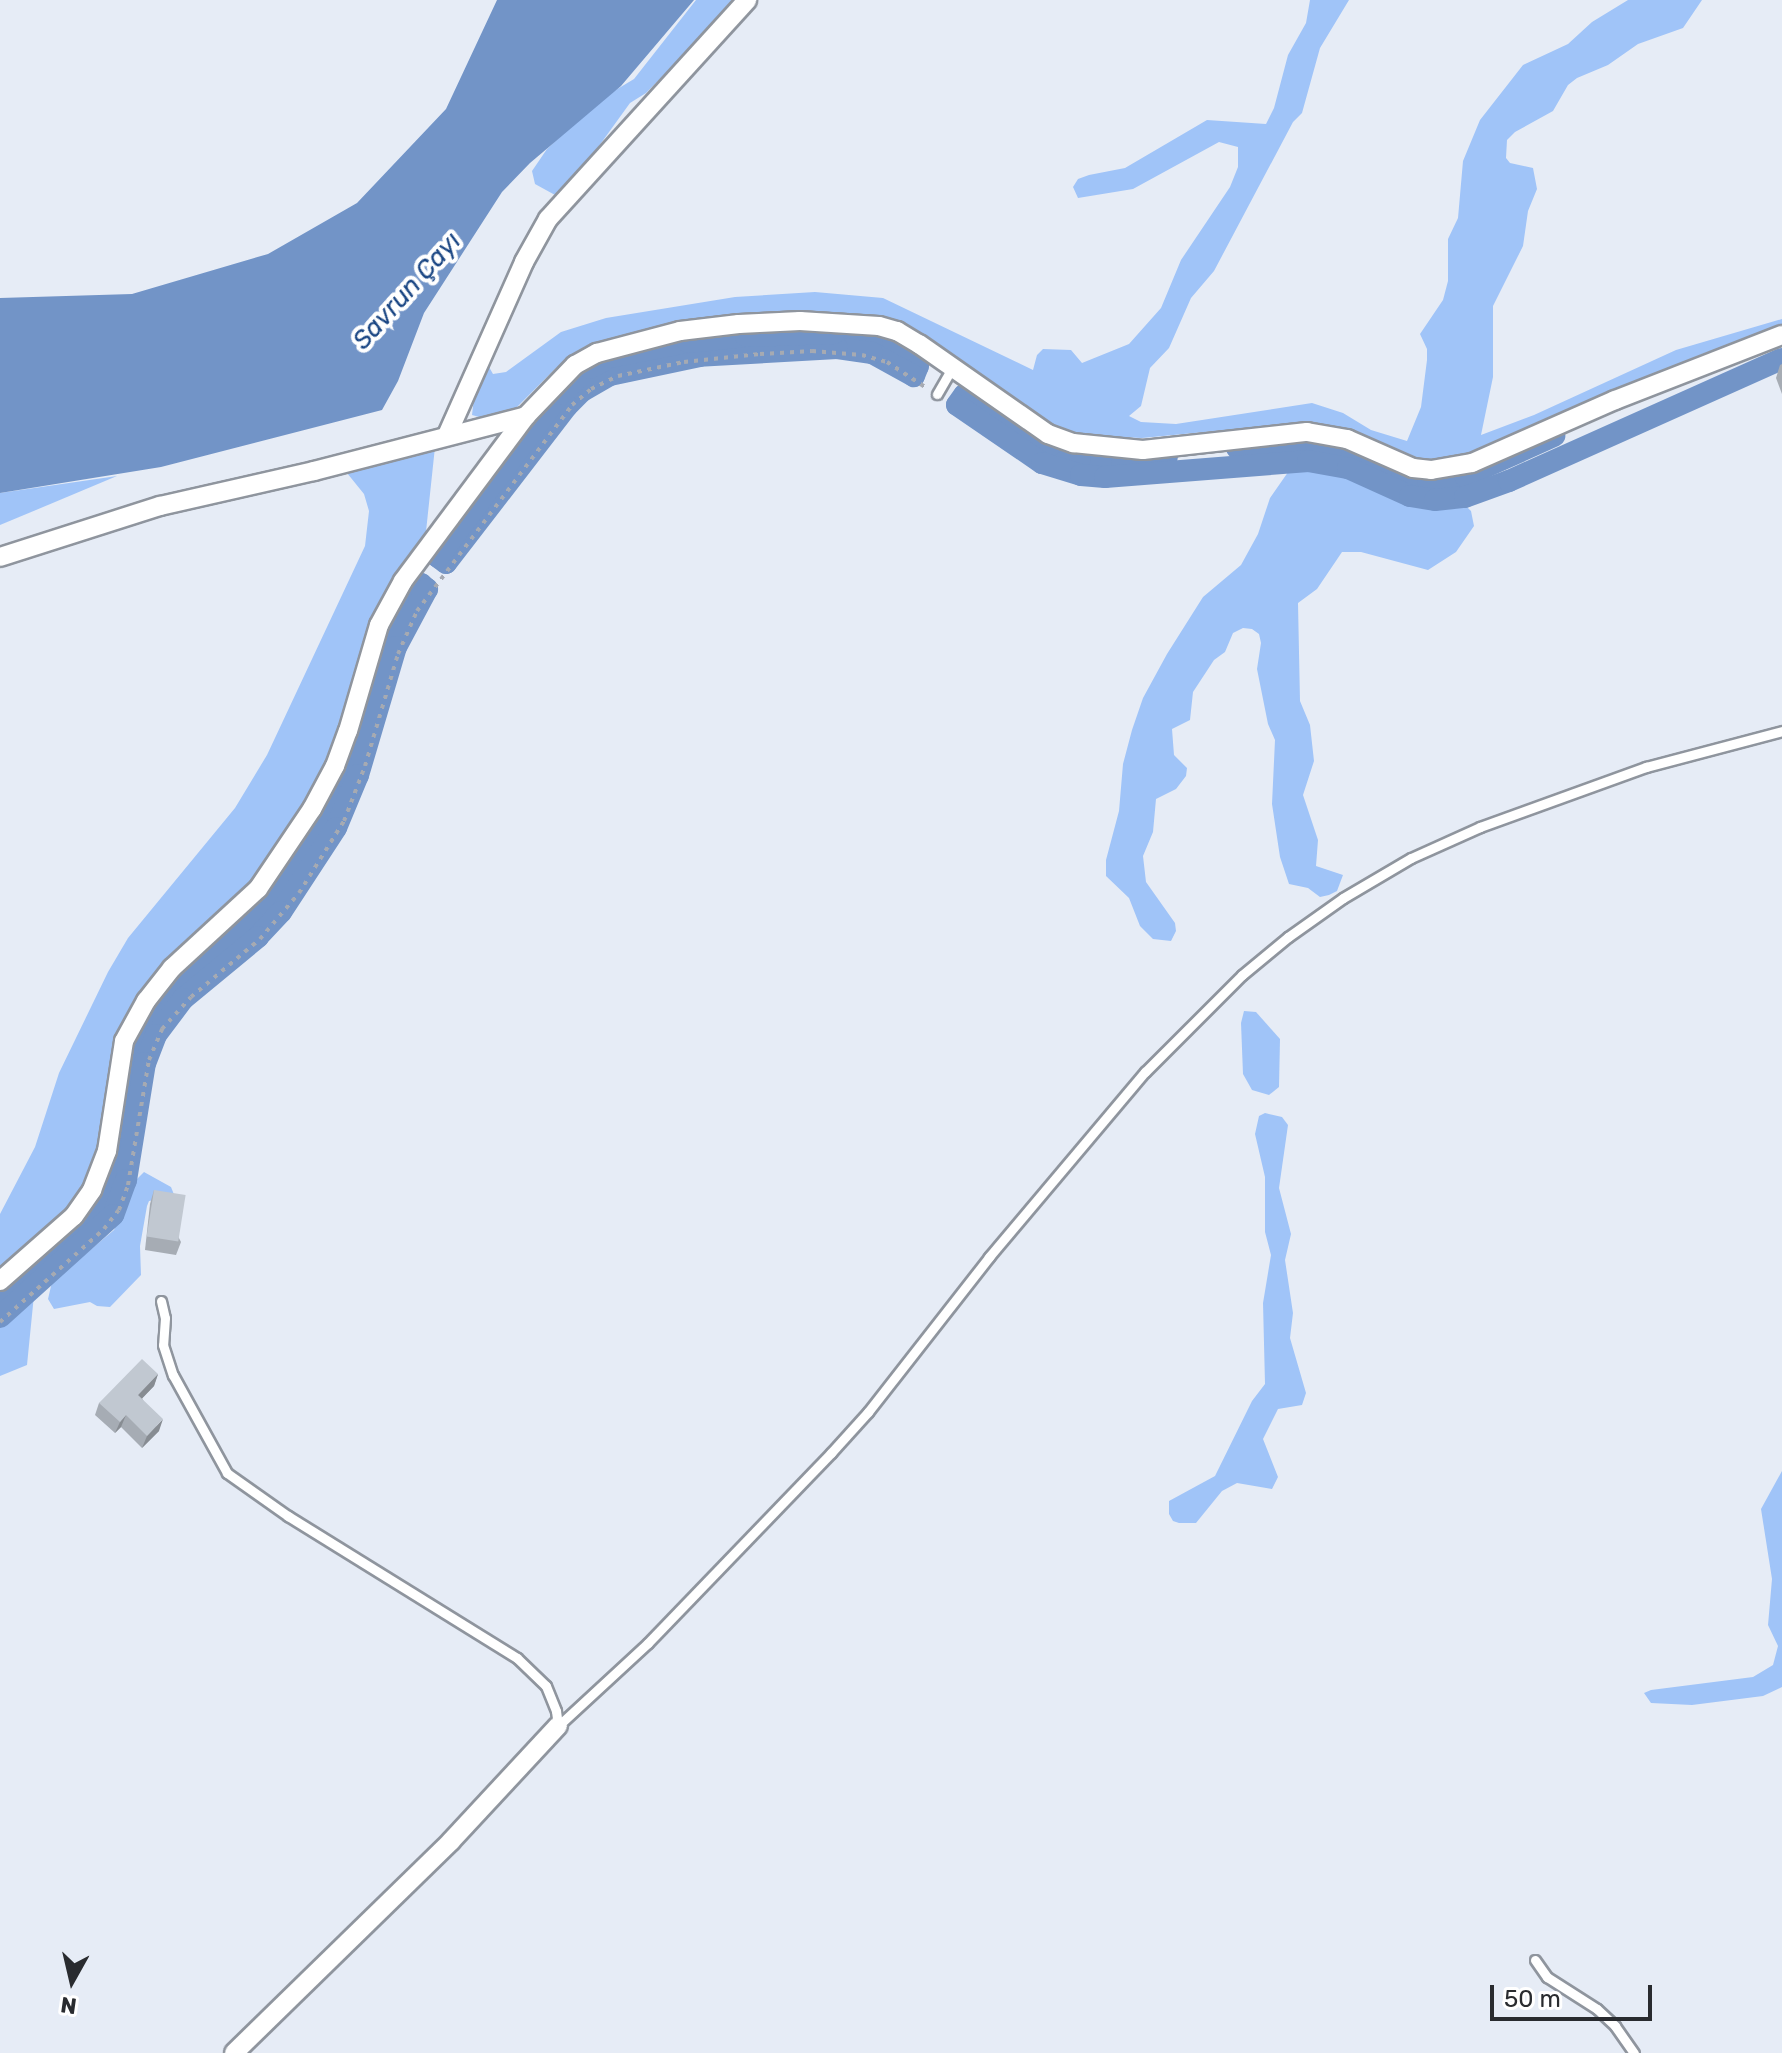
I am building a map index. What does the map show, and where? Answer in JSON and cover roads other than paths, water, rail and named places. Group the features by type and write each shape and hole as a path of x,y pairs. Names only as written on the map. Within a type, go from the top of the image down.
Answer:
{"street":[{"path":"448,433 524,262 548,219 747,0"},
{"path":"0,1281 84,1205 107,1151 118,1066 133,1020 172,968 258,889 312,809 340,754 384,616 439,529 526,416 575,365 597,353 680,331 739,324 800,321 879,326 897,331 953,366 1048,434 1073,443 1143,450 1307,432 1347,439 1413,468 1442,470 1472,463 1615,400 1782,335"},
{"path":"0,557 121,517 526,416"},
{"path":"234,2053 451,1841 558,1726"}],"lane":[{"path":"937,394 953,366"},
{"path":"558,1726 648,1643 831,1453 868,1412 989,1257 1145,1072 1242,975 1288,937 1343,898 1411,858 1480,827 1646,767 1782,731"},
{"path":"161,1301 165,1318 163,1345 173,1375 214,1455 227,1473 288,1516 517,1658 546,1686 558,1726"},
{"path":"1535,1960 1547,1977 1597,2009 1634,2053"}],"water":[{"name":"Savrun Çayı","path":"497,0 694,0 621,86 530,163 502,192 424,313 398,381 382,410 161,467 0,493 0,298 132,294 268,254 357,203 446,109"}],"waterway":[{"path":"834,333 868,335 893,343 918,366 914,376 872,353 837,348 700,356 610,375 582,391 567,406 446,563 438,557 560,394 590,368 610,357 688,342 746,336 834,333"},
{"path":"1167,456 1101,461 1080,458 1051,445 979,398 964,395 957,405 1042,463 1081,475 1105,477 1308,461 1348,468 1410,496 1435,500 1465,497 1509,481 1782,359"},
{"path":"1237,448 1316,444 1352,452 1402,476 1428,481 1465,476 1554,436"},
{"path":"0,1301 89,1225 105,1205 115,1181 138,1043 169,996 270,907 317,836 344,776 386,635 407,592 421,584 427,589 396,647 358,775 336,828 281,912 258,937 183,999 156,1035 145,1063 126,1180 113,1215 0,1317"}]}
